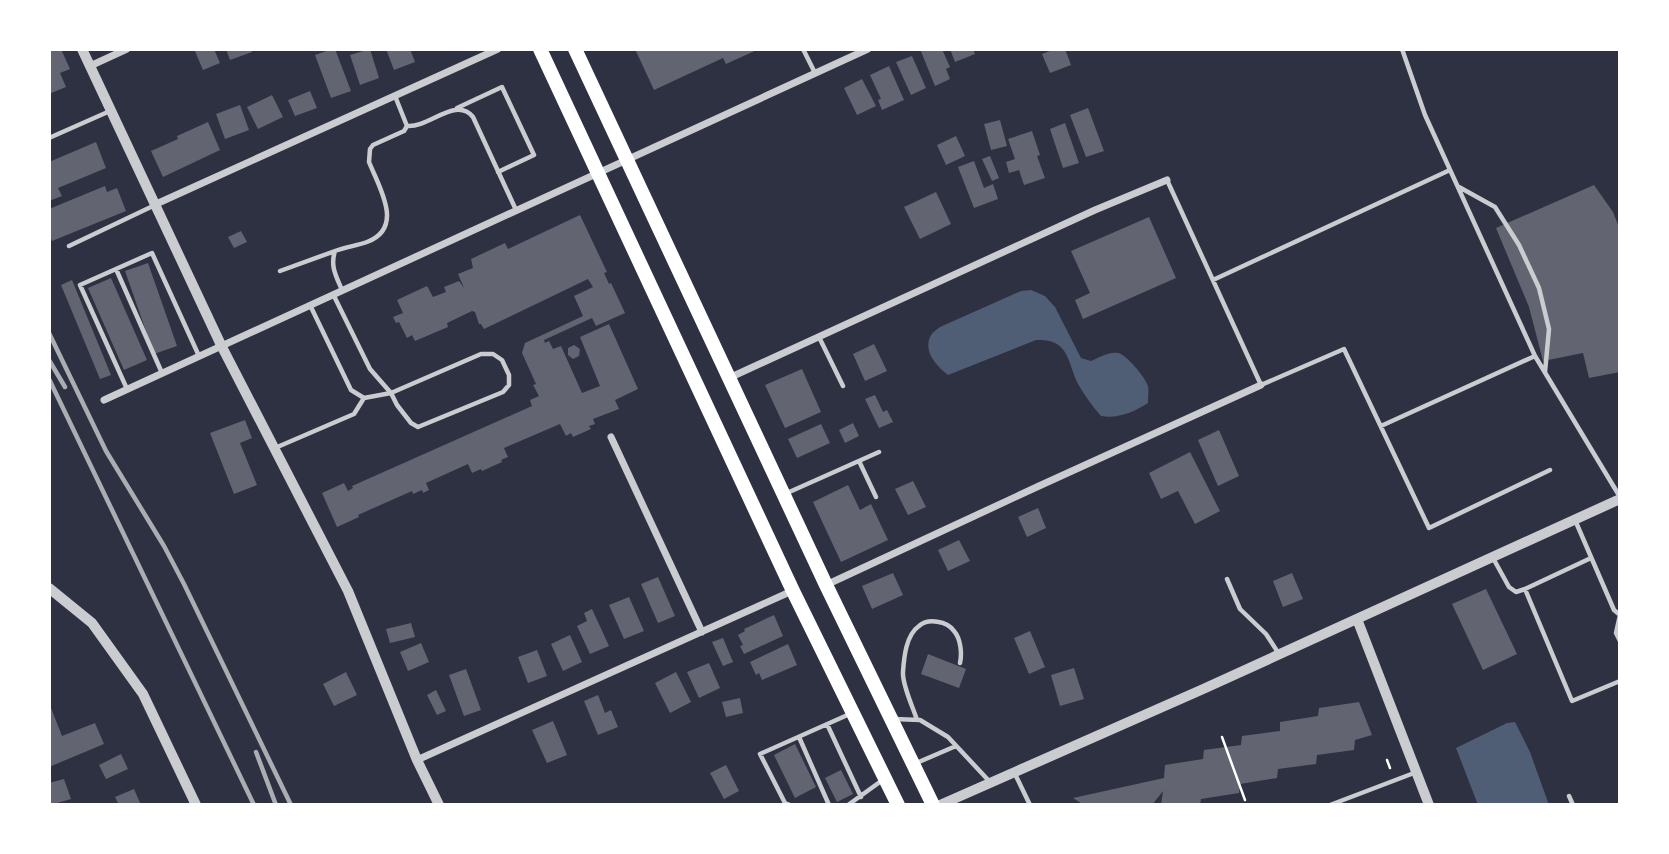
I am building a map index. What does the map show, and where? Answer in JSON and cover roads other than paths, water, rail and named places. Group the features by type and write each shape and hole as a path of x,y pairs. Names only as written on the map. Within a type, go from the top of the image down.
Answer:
{"main road":[{"path":"540,49 793,591 898,805"},
{"path":"575,49 783,495 933,805"}],"street":[{"path":"82,49 221,345 348,591 417,760 439,805"},
{"path":"90,66 127,49"},
{"path":"154,205 498,49"},
{"path":"104,400 868,49"},
{"path":"729,378 1095,210 1167,180"},
{"path":"826,585 1261,385"},
{"path":"611,437 702,632"},
{"path":"940,805 1620,498"},
{"path":"49,588 92,623 143,694 196,805"},
{"path":"417,760 793,591"},
{"path":"1357,619 1429,805"}],"lane":[{"path":"803,49 815,73"},
{"path":"1402,49 1425,115 1535,356 1620,498"},
{"path":"407,126 414,127 424,123 502,87 534,155 498,172"},
{"path":"395,96 407,126"},
{"path":"453,110 468,111 473,117 516,209"},
{"path":"49,138 111,111"},
{"path":"280,271 343,248 368,242 383,231 388,213 369,162 370,149 377,142 404,131 407,126"},
{"path":"1213,280 1450,170"},
{"path":"1167,180 1261,385 1345,349 1429,528 1550,470"},
{"path":"1458,187 1495,207 1519,245 1539,288 1549,329 1545,373"},
{"path":"69,246 154,205"},
{"path":"335,251 333,268 342,290"},
{"path":"127,389 80,285 152,253 199,356"},
{"path":"116,269 162,373"},
{"path":"309,304 351,390 364,398 391,393 481,355 493,354 502,360 509,375 509,385 503,392 418,428 411,423 391,393 370,369 333,294"},
{"path":"819,337 843,386"},
{"path":"1381,426 1535,356"},
{"path":"274,448 354,414 364,398"},
{"path":"783,495 879,452"},
{"path":"859,461 876,497"},
{"path":"1574,520 1614,610 1620,615 1616,633 1620,641"},
{"path":"1493,557 1509,587 1516,592 1591,558"},
{"path":"1227,579 1240,609 1266,634 1279,654"},
{"path":"1525,589 1572,701 1620,681"},
{"path":"917,720 902,674 908,640 918,626 935,621 954,631 960,645 960,663"},
{"path":"790,805 785,803 760,754 852,713"},
{"path":"891,719 917,720 948,737 991,783"},
{"path":"827,724 861,797"},
{"path":"799,737 829,805"},
{"path":"914,765 956,746"},
{"path":"1014,772 1030,805"},
{"path":"1330,805 1416,772"},
{"path":"848,805 884,778"},
{"path":"1569,796 1573,805"}],"water":[{"path":"1031,290 1045,296 1055,307 1081,358 1091,361 1118,353 1131,362 1148,386 1148,403 1126,414 1101,416 1078,384 1061,347 1047,340 1036,340 948,375 935,363 928,347 931,335 936,330 1021,291"},
{"path":"1515,722 1530,752 1549,805 1478,805 1456,748 1507,723"}],"railway":[{"path":"49,333 106,451 184,584 291,805"},
{"path":"49,360 65,387"},
{"path":"49,379 254,805"},
{"path":"256,752 276,805"}]}
